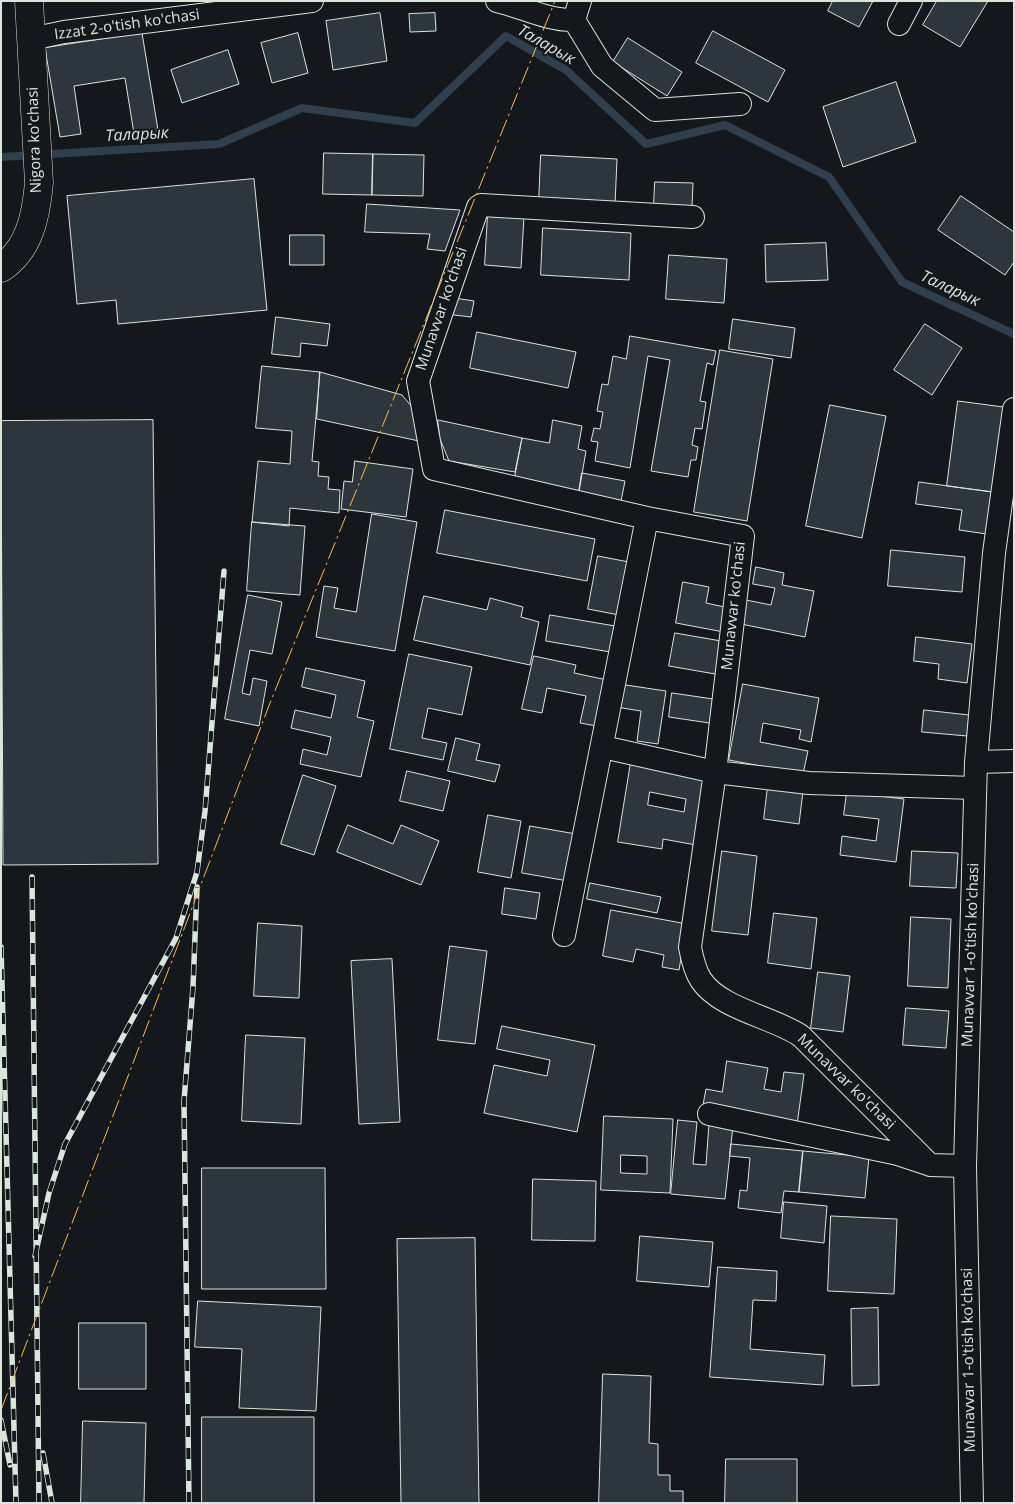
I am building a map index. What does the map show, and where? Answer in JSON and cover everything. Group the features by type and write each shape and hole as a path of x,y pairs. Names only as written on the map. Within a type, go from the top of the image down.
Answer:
{"street":[{"name":"Nigora ko'chasi","path":"1,268 18,252 26,240 35,212 39,183 29,1"},
{"name":"Izzat 2-o'tish ko'chasi","path":"31,39 64,32 312,1"},
{"path":"497,1 521,6 562,20 577,11 602,66 655,110 740,104"},
{"path":"898,24 911,1"},
{"name":"Munavvar ko'chasi","path":"693,217 481,205 475,212 418,380 434,470 647,518 743,536 715,772 690,947 700,980 712,992 724,1000 790,1029 801,1036 930,1165"},
{"name":"Munavvar 1-o'tish ko'chasi","path":"972,1503 965,1166 975,788 994,553 1014,409"},
{"path":"564,935 603,747 647,518"},
{"path":"603,747 715,772 810,783 975,788"},
{"path":"976,762 1014,761"},
{"path":"709,1114 898,1154 930,1165 965,1166"}],"building":[{"path":"833,1 873,1 859,27 828,11"},
{"path":"937,1 988,1 960,47 923,25"},
{"path":"380,13 387,61 333,70 326,21"},
{"path":"435,13 436,31 410,32 409,14"},
{"path":"713,31 785,70 768,102 696,63"},
{"path":"142,33 159,136 135,140 125,78 74,86 81,134 60,137 45,48"},
{"path":"298,33 308,73 272,83 261,43"},
{"path":"628,38 682,72 667,96 613,62"},
{"path":"228,50 239,84 182,103 171,70"},
{"path":"896,82 916,142 843,167 823,107"},
{"path":"324,153 373,154 372,195 323,194"},
{"path":"373,154 424,155 423,196 372,195"},
{"path":"541,155 617,159 615,205 539,202"},
{"path":"254,179 267,310 118,324 116,300 77,304 67,196"},
{"path":"655,182 693,183 692,207 654,205"},
{"path":"961,196 1014,232 1014,262 1005,275 938,230"},
{"path":"367,204 460,210 445,251 427,249 430,234 365,232"},
{"path":"488,214 524,217 521,268 485,265"},
{"path":"543,228 631,233 629,280 541,275"},
{"path":"290,235 324,235 324,265 290,265"},
{"path":"826,243 828,280 766,282 765,245"},
{"path":"669,255 727,259 724,303 666,299"},
{"path":"448,297 474,301 471,317 446,314"},
{"path":"276,317 330,324 327,346 301,343 300,357 272,354"},
{"path":"733,319 795,328 791,358 729,349"},
{"path":"925,324 962,348 932,395 894,370"},
{"path":"477,332 576,352 568,388 470,368"},
{"path":"630,336 716,351 713,365 707,363 700,401 706,402 702,429 695,428 692,445 698,447 696,460 691,460 688,477 651,471 670,360 648,356 630,468 595,461 598,442 591,441 594,428 600,429 603,412 597,411 602,384 608,385 613,356 626,359"},
{"path":"720,350 773,359 747,521 694,512"},
{"path":"262,366 320,372 312,461 319,462 318,476 329,477 328,489 340,490 339,513 290,508 289,526 252,522 258,461 290,464 292,431 256,428"},
{"path":"320,372 402,395 412,407 419,441 317,419"},
{"path":"958,401 1011,408 1000,493 947,486"},
{"path":"830,405 886,416 862,538 806,526"},
{"path":"153,420 158,864 3,865 1,421"},
{"path":"438,420 522,438 515,472 449,461 440,439"},
{"path":"553,420 582,426 578,449 586,451 579,492 514,480 522,438 549,443"},
{"path":"355,461 413,469 406,517 341,509 344,481 352,482"},
{"path":"582,473 625,481 621,501 579,492"},
{"path":"919,482 1000,493 994,535 959,530 962,510 916,504"},
{"path":"445,510 595,539 587,581 437,553"},
{"path":"372,514 417,522 395,651 316,637 324,586 338,588 334,608 356,612"},
{"path":"252,522 305,526 300,595 247,591"},
{"path":"891,550 965,557 962,592 888,586"},
{"path":"598,556 634,563 624,616 588,609"},
{"path":"756,567 784,573 782,585 814,591 805,637 741,624 746,600 771,605 775,588 753,584"},
{"path":"683,582 709,587 706,603 729,608 724,632 676,623"},
{"path":"248,595 282,602 272,654 250,650 242,693 250,695 253,678 267,681 259,726 225,719"},
{"path":"424,596 487,610 490,598 523,607 521,617 539,622 530,665 414,640"},
{"path":"550,615 621,627 616,653 546,641"},
{"path":"675,633 727,642 721,675 669,666"},
{"path":"916,637 972,644 967,683 938,679 939,664 914,661"},
{"path":"409,654 472,667 462,715 428,708 422,738 447,743 443,760 390,749"},
{"path":"534,656 576,665 574,673 612,681 602,727 580,723 586,696 547,688 542,713 522,709"},
{"path":"306,668 365,681 357,717 374,721 361,777 300,764 303,749 327,755 331,737 291,728 295,710 331,718 336,695 302,687"},
{"path":"619,684 666,691 658,744 637,741 641,711 616,707"},
{"path":"743,684 819,698 811,742 799,739 801,730 763,723 760,742 808,751 803,774 729,760"},
{"path":"672,693 720,700 716,724 669,717"},
{"path":"924,710 969,715 967,736 922,732"},
{"path":"456,738 480,744 476,760 500,765 495,782 448,771"},
{"path":"631,762 708,775 696,845 663,839 662,849 618,842","holes":["650,792 686,799 684,812 648,805"]},
{"path":"407,771 450,781 443,811 400,801"},
{"path":"303,775 336,786 314,855 281,844"},
{"path":"768,786 803,791 799,824 764,819"},
{"path":"847,792 904,799 896,862 840,855 842,836 876,841 879,819 844,815"},
{"path":"488,815 521,821 511,878 478,872"},
{"path":"348,825 393,844 401,825 439,841 421,885 337,852"},
{"path":"530,826 576,834 568,881 522,873"},
{"path":"722,851 757,856 748,935 712,931"},
{"path":"912,851 958,853 956,888 910,886"},
{"path":"590,883 661,897 657,913 587,899"},
{"path":"505,888 540,893 536,919 502,914"},
{"path":"611,910 687,924 679,970 662,967 664,955 636,949 633,962 603,956"},
{"path":"774,913 817,918 811,969 768,963"},
{"path":"911,917 951,919 948,988 908,986"},
{"path":"258,923 302,926 299,998 254,996"},
{"path":"450,946 487,951 475,1044 438,1040"},
{"path":"392,959 400,1122 359,1124 351,961"},
{"path":"818,972 850,976 843,1032 811,1028"},
{"path":"906,1008 949,1011 946,1048 903,1045"},
{"path":"502,1026 595,1045 577,1132 484,1113 494,1065 547,1076 550,1060 497,1049"},
{"path":"246,1035 305,1038 301,1124 242,1121"},
{"path":"727,1061 768,1068 764,1089 781,1092 784,1072 804,1074 797,1125 702,1110 706,1089 722,1092"},
{"path":"604,1116 673,1119 670,1193 601,1190","holes":["621,1155 647,1156 647,1174 621,1173"]},
{"path":"678,1120 697,1122 693,1164 706,1165 709,1124 733,1126 725,1199 671,1194"},
{"path":"731,1144 803,1151 799,1192 784,1191 781,1213 738,1208 740,1190 747,1191 750,1158 730,1156"},
{"path":"803,1151 869,1157 865,1198 799,1192"},
{"path":"202,1168 325,1168 326,1289 202,1289"},
{"path":"533,1179 596,1181 595,1241 532,1240"},
{"path":"784,1202 827,1206 824,1243 781,1238"},
{"path":"831,1216 897,1219 894,1294 828,1291"},
{"path":"640,1236 713,1242 709,1287 637,1281"},
{"path":"475,1238 479,1503 401,1503 397,1239"},
{"path":"718,1267 777,1271 776,1301 753,1300 750,1349 825,1355 823,1385 710,1377"},
{"path":"198,1301 321,1307 316,1411 239,1408 242,1349 195,1347"},
{"path":"878,1308 879,1385 852,1386 851,1309"},
{"path":"79,1323 146,1323 146,1389 79,1389"},
{"path":"603,1374 651,1376 649,1443 658,1444 658,1475 670,1475 670,1491 683,1491 683,1503 599,1503"},
{"path":"202,1417 314,1417 314,1503 202,1503"},
{"path":"83,1421 146,1423 144,1503 81,1503"},
{"path":"726,1459 797,1459 797,1503 725,1503"}],"waterway":[{"name":"Таларык","path":"1,157 219,144 302,108 415,123 506,36 566,70 646,144 725,125 829,177 902,282 1014,334"}],"railway":[{"path":"35,1256 49,1193 65,1144 176,938 197,872 205,811 224,571"},
{"path":"32,877 39,1503"},
{"path":"189,1503 184,1101 193,987 197,887"},
{"path":"1,947 16,1503"},
{"path":"1,1420 10,1465"},
{"path":"43,1453 52,1503"}],"power":[{"path":"1,1410 270,703 555,1"}]}
